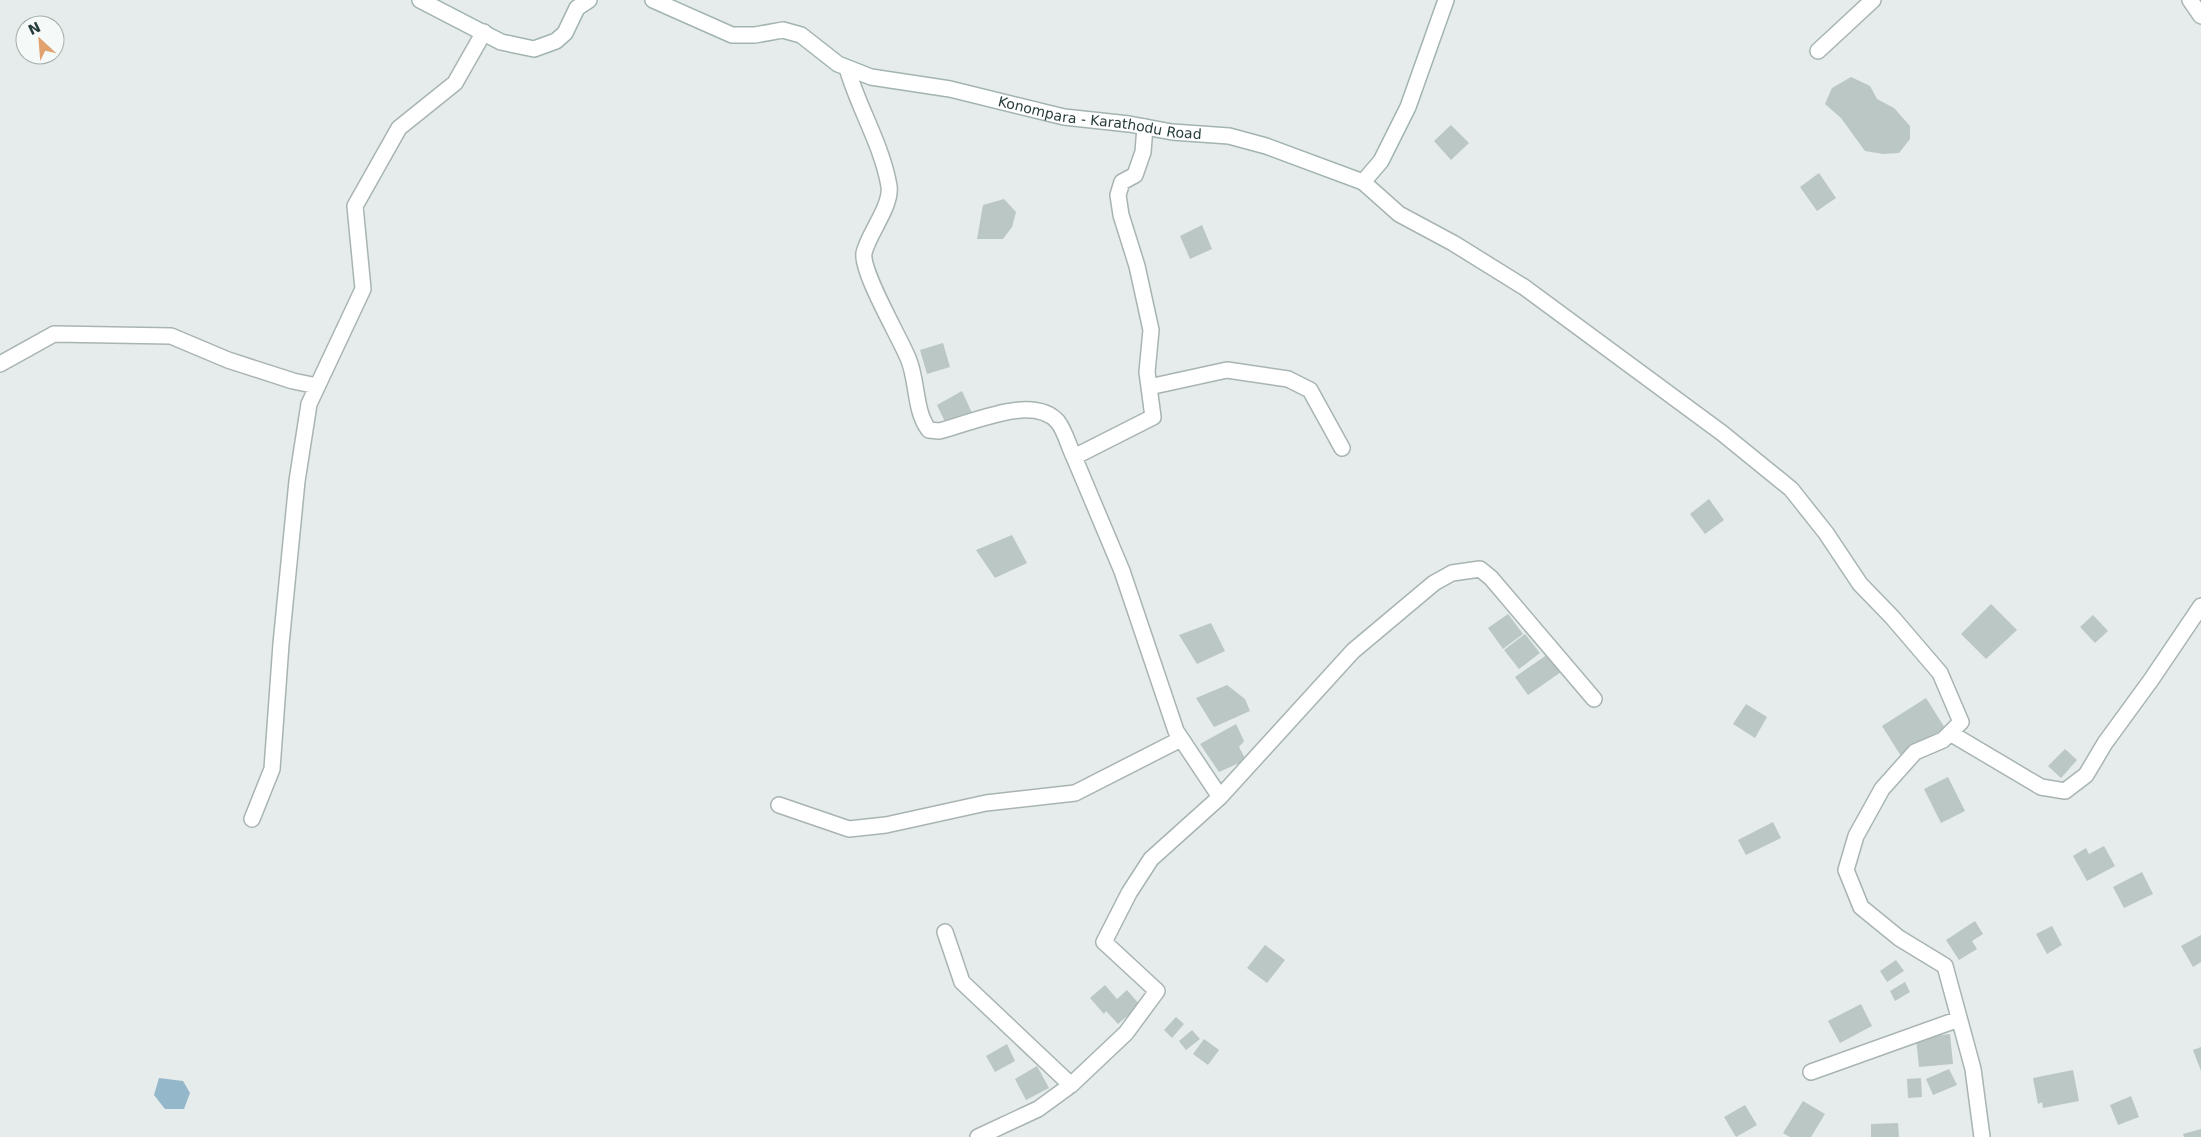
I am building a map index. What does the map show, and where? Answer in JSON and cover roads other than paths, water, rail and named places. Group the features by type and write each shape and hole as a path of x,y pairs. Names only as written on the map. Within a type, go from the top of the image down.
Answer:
{"street":[{"path":"420,0 501,42 534,49 556,41 565,34 577,8 589,0"},
{"name":"Konompara - Karathodu Road","path":"652,0 732,34 755,34 783,30 801,35 838,64 871,77 932,86 1064,117 1172,132 1229,136 1266,146 1362,182"},
{"path":"1446,0 1408,107 1382,161 1362,182 1399,214 1453,243 1524,287 1722,433 1791,489 1826,533 1860,584 1892,616 1940,673 1961,722 1943,740 1915,752 1882,789 1856,836 1846,870 1861,907 1898,938 1945,966 1974,1069 1982,1137"},
{"path":"1818,51 1873,0"},
{"path":"2190,0 2201,16"},
{"path":"252,819 272,769 281,644 297,481 309,404 363,289 355,206 399,128 455,83 484,32"},
{"path":"847,68 853,88 882,158 889,188 864,255 870,276 908,358 917,388 921,420 929,430 939,431 1019,409 1037,410 1050,415 1059,423 1122,571 1176,731 1220,797"},
{"path":"1074,457 1153,417 1147,365 1151,330 1137,266 1120,215 1118,195 1122,182 1135,175 1144,152 1145,127"},
{"path":"0,364 54,334 171,336 228,360 293,381 317,386"},
{"path":"1149,387 1227,370 1288,379 1310,390 1342,448"},
{"path":"978,1137 1038,1109 1071,1085 1126,1033 1157,991 1104,942 1129,893 1151,859 1220,797 1353,651 1434,583 1452,573 1480,569 1491,578 1594,699"},
{"path":"1950,733 2041,787 2066,791 2086,776 2105,743 2151,680 2201,606"},
{"path":"779,805 849,830 886,825 986,803 1075,793 1181,739"},
{"path":"945,932 962,982 1071,1085"},
{"path":"1811,1072 1959,1019"}],"water":[{"path":"159,1078 183,1081 190,1093 184,1109 165,1109 154,1095"}]}
